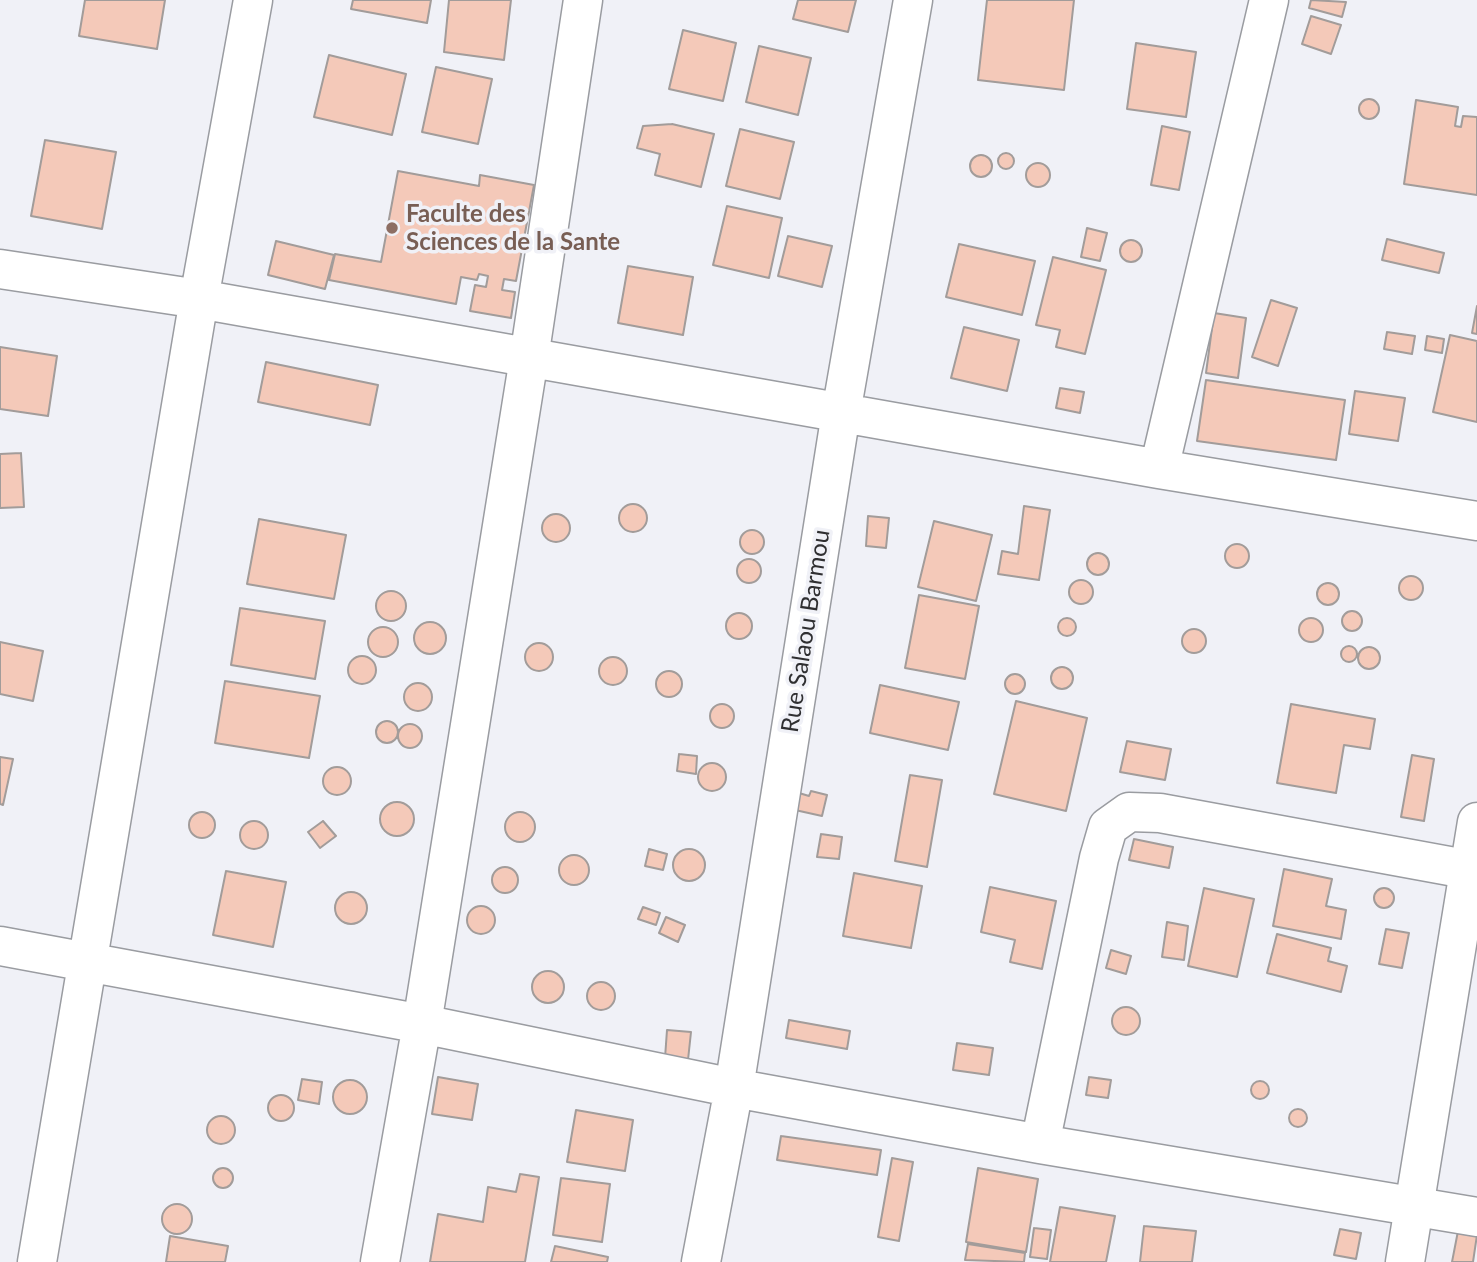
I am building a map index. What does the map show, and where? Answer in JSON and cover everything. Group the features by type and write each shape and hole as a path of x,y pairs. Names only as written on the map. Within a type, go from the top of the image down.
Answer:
{"street":[{"path":"37,1262 199,299 253,0"},
{"path":"380,1262 422,1024 529,358 583,0"},
{"name":"Rue Salaou Barmou","path":"701,1262 734,1088 841,413 913,0"},
{"path":"1159,469 1269,0"},
{"path":"0,269 199,299 1159,469 1477,521"},
{"path":"1040,1143 1099,858 1108,827 1129,812 1160,813 1473,871"},
{"path":"1405,1262 1473,871 1477,822"},
{"path":"0,946 422,1024 734,1088 1477,1217"}],"building":[{"path":"85,0 165,0 157,49 79,36"},
{"path":"353,0 431,0 427,23 351,9"},
{"path":"449,0 511,0 504,60 444,52"},
{"path":"798,0 856,0 848,32 793,19"},
{"path":"987,0 1074,0 1064,90 978,80"},
{"path":"1311,0 1346,2 1342,17 1309,8"},
{"path":"1311,16 1341,25 1331,54 1302,44"},
{"path":"683,30 736,43 723,101 669,89"},
{"path":"1136,43 1196,52 1186,117 1127,109"},
{"path":"759,46 811,58 798,115 746,102"},
{"path":"329,55 406,74 392,135 314,117"},
{"path":"436,67 492,79 478,144 422,132"},
{"path":"1369,99 1376,102 1379,109 1376,116 1369,119 1362,116 1359,109 1362,102"},
{"path":"1416,100 1458,107 1455,126 1461,127 1463,116 1477,117 1477,195 1404,184"},
{"path":"672,124 714,134 701,187 655,175 660,154 637,148 643,126"},
{"path":"1162,126 1190,132 1179,190 1151,185"},
{"path":"740,129 794,142 780,199 726,186"},
{"path":"45,140 116,152 102,229 31,216"},
{"path":"1003,153 1009,153 1014,161 1012,167 1003,169 998,164 998,158"},
{"path":"981,155 989,158 992,166 989,174 981,177 973,174 970,166 973,158"},
{"path":"1038,163 1047,166 1050,175 1047,184 1038,187 1029,184 1026,175 1029,166"},
{"path":"398,171 479,186 480,175 534,185 516,281 504,279 502,290 515,292 511,318 470,311 475,285 486,287 488,276 479,274 477,280 461,277 456,304 329,280 335,254 381,262"},
{"path":"727,206 782,218 769,278 713,265"},
{"path":"1087,228 1107,233 1100,261 1081,257"},
{"path":"788,236 832,246 822,287 778,276"},
{"path":"1387,239 1444,253 1439,273 1382,260"},
{"path":"1127,240 1135,240 1142,247 1142,255 1135,262 1127,262 1120,255 1120,247"},
{"path":"276,241 334,255 325,289 268,275"},
{"path":"959,244 1035,261 1022,315 946,297"},
{"path":"1053,257 1106,270 1085,354 1056,347 1060,330 1036,325"},
{"path":"628,266 693,277 683,335 618,323"},
{"path":"1271,300 1297,308 1278,366 1252,357"},
{"path":"1477,306 1477,334 1472,333"},
{"path":"1214,313 1246,318 1238,378 1206,373"},
{"path":"964,327 1019,340 1007,391 951,378"},
{"path":"1387,332 1415,336 1412,354 1384,349"},
{"path":"1450,335 1477,341 1477,422 1433,412"},
{"path":"1427,336 1444,339 1442,353 1425,350"},
{"path":"0,347 57,356 48,416 0,409"},
{"path":"266,362 378,385 370,425 258,402"},
{"path":"1206,380 1345,400 1336,460 1197,441"},
{"path":"1060,388 1084,392 1080,413 1056,408"},
{"path":"1355,391 1405,398 1398,441 1349,434"},
{"path":"21,453 24,507 0,508 0,454"},
{"path":"633,504 643,508 647,518 643,528 633,532 623,528 619,518 623,508"},
{"path":"1024,506 1050,510 1039,580 998,574 1002,551 1018,554"},
{"path":"556,514 566,518 570,528 566,538 556,542 546,538 542,528 546,518"},
{"path":"868,516 889,518 886,548 866,546"},
{"path":"259,519 346,535 334,599 247,584"},
{"path":"934,521 992,535 976,601 918,587"},
{"path":"752,530 763,537 764,542 757,553 752,554 741,547 740,542 747,531"},
{"path":"1237,544 1248,551 1249,556 1242,567 1237,568 1226,561 1225,556 1232,545"},
{"path":"1098,553 1106,556 1109,564 1106,572 1098,575 1090,572 1087,564 1090,556"},
{"path":"749,559 757,563 761,571 757,579 749,583 741,579 737,571 741,563"},
{"path":"1411,576 1422,583 1423,588 1416,599 1411,600 1400,593 1399,588 1406,577"},
{"path":"1081,580 1090,583 1093,592 1090,601 1081,604 1072,601 1069,592 1072,583"},
{"path":"1328,583 1336,586 1339,594 1336,602 1328,605 1320,602 1317,594 1320,586"},
{"path":"391,591 402,595 406,606 402,617 391,621 380,617 376,606 380,595"},
{"path":"919,595 979,606 965,679 905,668"},
{"path":"240,608 325,621 315,679 231,665"},
{"path":"1352,611 1359,614 1362,621 1359,628 1352,631 1345,628 1342,621 1345,614"},
{"path":"739,613 748,617 752,626 748,635 739,639 730,635 726,626 730,617"},
{"path":"1067,618 1073,621 1076,627 1073,633 1067,636 1061,633 1058,627 1061,621"},
{"path":"1311,618 1320,621 1323,630 1320,639 1311,642 1302,639 1299,630 1302,621"},
{"path":"430,622 441,627 446,638 441,649 430,654 419,649 414,638 419,627"},
{"path":"383,627 394,631 398,642 394,653 383,657 372,653 368,642 372,631"},
{"path":"1194,629 1203,632 1206,641 1203,650 1194,653 1185,650 1182,641 1185,632"},
{"path":"0,642 43,651 33,701 0,694"},
{"path":"539,643 549,647 553,657 549,667 539,671 529,667 525,657 529,647"},
{"path":"1349,646 1355,648 1355,660 1349,662 1343,660 1341,654 1343,648"},
{"path":"1369,647 1377,650 1380,658 1377,666 1369,669 1361,666 1358,658 1361,650"},
{"path":"362,656 372,660 376,670 372,680 362,684 352,680 348,670 352,660"},
{"path":"613,657 623,661 627,671 623,681 613,685 603,681 599,671 603,661"},
{"path":"1062,667 1070,670 1073,678 1070,686 1062,689 1054,686 1051,678 1054,670"},
{"path":"669,671 678,675 682,684 678,693 669,697 660,693 656,684 660,675"},
{"path":"1015,674 1022,677 1025,684 1022,691 1015,694 1008,691 1005,684 1008,677"},
{"path":"225,681 320,696 309,758 215,743"},
{"path":"418,683 428,687 432,697 428,707 418,711 408,707 404,697 408,687"},
{"path":"880,685 959,702 948,750 870,733"},
{"path":"1016,701 1087,718 1066,811 994,794"},
{"path":"722,704 731,707 734,716 731,725 722,728 713,725 710,716 713,707"},
{"path":"1291,704 1375,719 1370,749 1344,745 1336,793 1277,783"},
{"path":"387,721 395,724 398,732 395,740 387,743 379,740 376,732 379,724"},
{"path":"410,724 419,727 422,736 419,745 410,748 401,745 398,736 401,727"},
{"path":"1127,741 1171,749 1165,780 1120,772"},
{"path":"679,754 697,756 696,774 677,771"},
{"path":"1412,755 1434,759 1424,821 1401,817"},
{"path":"0,757 13,759 3,805 0,804"},
{"path":"712,763 722,767 726,777 722,787 712,791 702,787 698,777 702,767"},
{"path":"337,767 347,771 351,781 347,791 337,795 327,791 323,781 327,771"},
{"path":"910,775 942,780 927,867 895,861"},
{"path":"811,791 827,795 822,816 795,810 799,793 809,796"},
{"path":"397,802 409,807 414,819 409,831 397,836 385,831 380,819 385,807"},
{"path":"202,812 211,816 215,825 211,834 202,838 193,834 189,825 193,816"},
{"path":"520,812 531,816 535,827 531,838 520,842 509,838 505,827 509,816"},
{"path":"254,821 264,825 268,835 264,845 254,849 244,845 240,835 244,825"},
{"path":"323,821 336,836 320,848 308,832"},
{"path":"821,834 842,837 839,859 817,857"},
{"path":"1134,839 1173,847 1169,868 1129,860"},
{"path":"649,849 667,854 663,870 645,866"},
{"path":"689,849 700,854 705,865 700,876 689,881 678,876 673,865 678,854"},
{"path":"574,855 585,859 589,870 585,881 574,885 563,881 559,870 563,859"},
{"path":"505,867 514,871 518,880 514,889 505,893 496,889 492,880 496,871"},
{"path":"1284,869 1332,879 1326,906 1346,910 1341,939 1273,926"},
{"path":"226,871 286,882 273,947 213,935"},
{"path":"854,873 922,886 911,948 843,936"},
{"path":"990,887 1056,901 1042,969 1010,962 1015,940 981,932"},
{"path":"1204,888 1254,899 1237,977 1188,966"},
{"path":"1384,888 1391,891 1394,898 1391,905 1384,908 1377,905 1374,898 1377,891"},
{"path":"351,892 362,897 367,908 362,919 351,924 340,919 335,908 340,897"},
{"path":"481,906 491,910 495,920 491,930 481,934 471,930 467,920 471,910"},
{"path":"643,907 660,913 656,925 638,919"},
{"path":"666,917 685,925 678,942 659,933"},
{"path":"1167,922 1188,926 1184,960 1162,957"},
{"path":"1386,929 1409,933 1402,968 1379,964"},
{"path":"1277,934 1331,948 1328,961 1347,966 1341,992 1267,973"},
{"path":"1111,950 1131,956 1126,974 1106,968"},
{"path":"548,971 559,976 564,987 559,998 548,1003 537,998 532,987 537,976"},
{"path":"601,982 611,986 615,996 611,1006 601,1010 591,1006 587,996 591,986"},
{"path":"1126,1007 1136,1011 1140,1021 1136,1031 1126,1035 1116,1031 1112,1021 1116,1011"},
{"path":"789,1020 850,1031 847,1049 786,1038"},
{"path":"667,1030 691,1032 688,1060 665,1058"},
{"path":"957,1043 993,1048 989,1075 953,1070"},
{"path":"438,1077 478,1084 472,1120 432,1114"},
{"path":"1089,1077 1111,1080 1108,1098 1086,1095"},
{"path":"302,1079 322,1082 319,1104 298,1100"},
{"path":"350,1080 362,1085 367,1097 362,1109 350,1114 338,1109 333,1097 338,1085"},
{"path":"1260,1081 1266,1084 1269,1090 1266,1096 1260,1099 1254,1096 1251,1090 1254,1084"},
{"path":"281,1095 290,1099 294,1108 290,1117 281,1121 272,1117 268,1108 272,1099"},
{"path":"1298,1109 1304,1112 1307,1118 1304,1124 1298,1127 1292,1124 1289,1118 1292,1112"},
{"path":"576,1110 633,1120 625,1171 567,1162"},
{"path":"221,1116 231,1120 235,1130 231,1140 221,1144 211,1140 207,1130 211,1120"},
{"path":"781,1136 881,1150 877,1175 777,1160"},
{"path":"892,1158 913,1162 899,1241 878,1237"},
{"path":"223,1168 230,1171 233,1178 230,1185 223,1188 216,1185 213,1178 216,1171"},
{"path":"978,1168 1038,1179 1026,1252 966,1242"},
{"path":"520,1174 539,1177 525,1262 430,1262 438,1214 483,1222 488,1187 516,1192"},
{"path":"561,1178 610,1184 602,1242 553,1235"},
{"path":"177,1204 188,1208 192,1219 188,1230 177,1234 166,1230 162,1219 166,1208"},
{"path":"1060,1207 1115,1216 1106,1262 1050,1262"},
{"path":"1144,1226 1196,1231 1192,1262 1140,1262"},
{"path":"1034,1228 1051,1230 1047,1259 1030,1257"},
{"path":"1340,1229 1361,1233 1356,1259 1334,1255"},
{"path":"1458,1231 1477,1235 1473,1262 1452,1262"},
{"path":"170,1236 228,1246 225,1262 166,1262"},
{"path":"968,1244 1025,1253 1024,1262 965,1260"},
{"path":"555,1246 608,1257 607,1262 551,1262"}],"place":[{"name":"Faculte des Sciences de la Sante","path":"392,228"}]}
